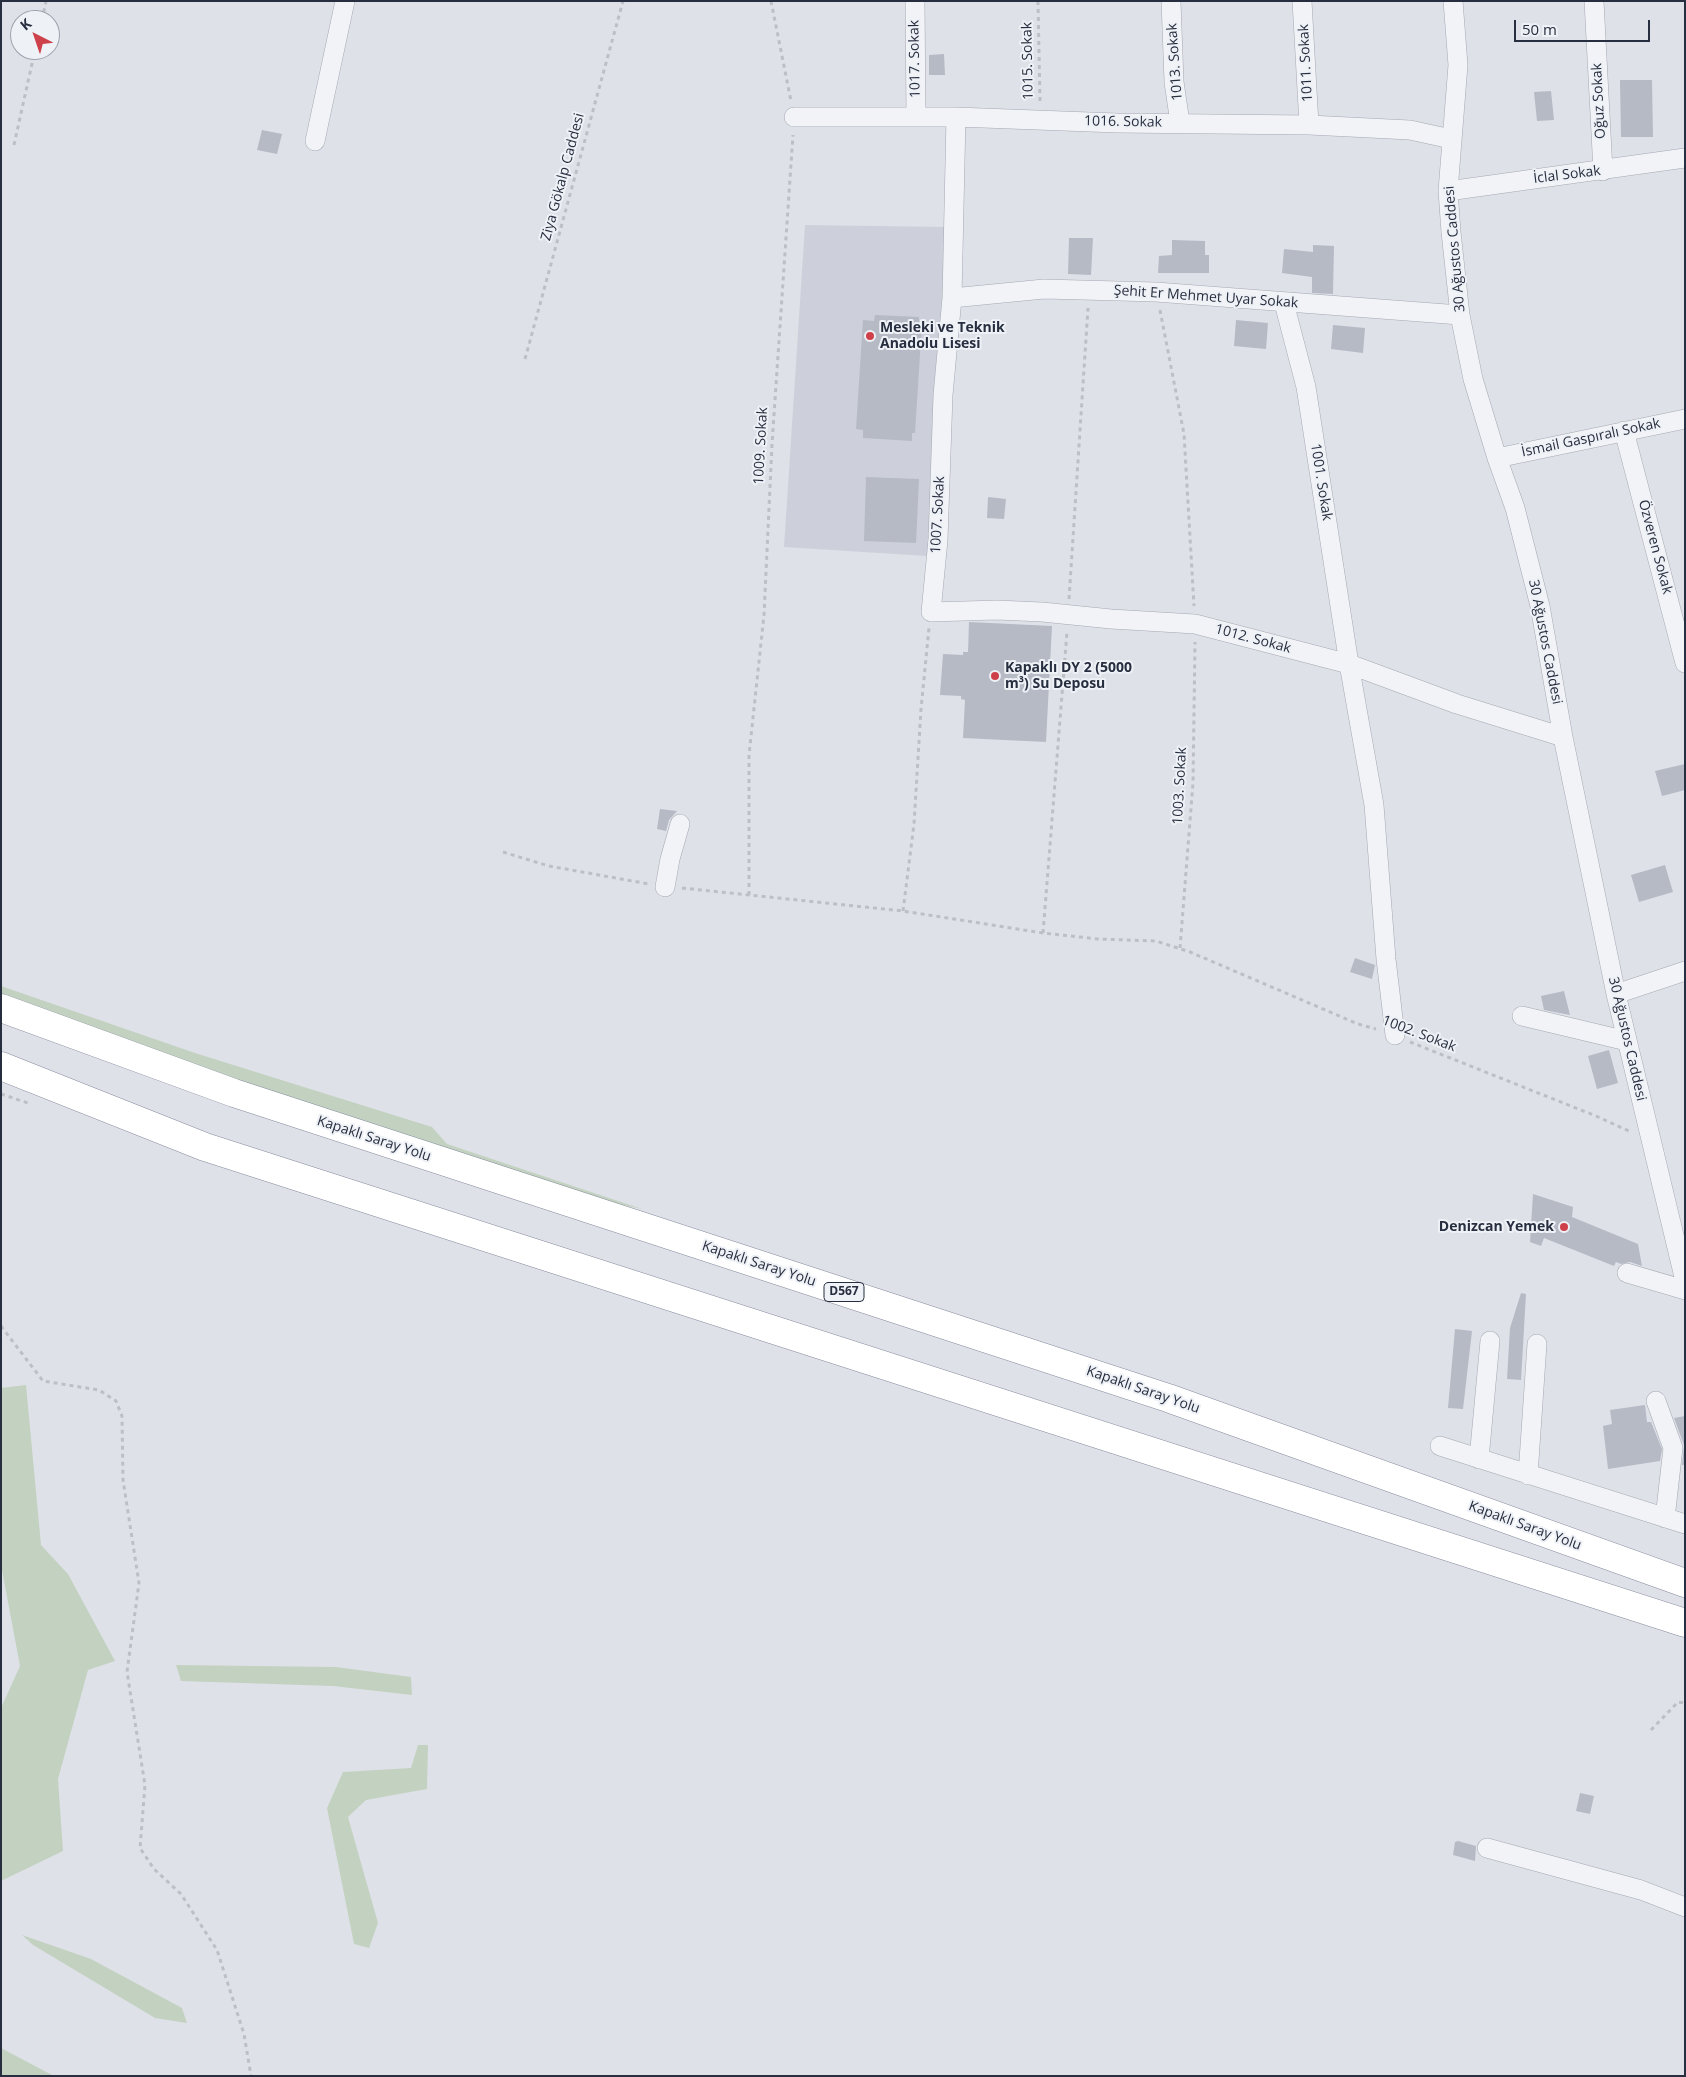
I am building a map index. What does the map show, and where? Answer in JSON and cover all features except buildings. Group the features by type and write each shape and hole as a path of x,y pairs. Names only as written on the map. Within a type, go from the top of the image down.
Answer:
{"highway":[{"name":"Kapaklı Saray Yolu","path":"1,1008 234,1093 1168,1398 1685,1583"},
{"path":"1,1066 214,1150 1685,1623"}],"street":[{"path":"315,141 345,1"},
{"name":"1017. Sokak","path":"915,1 916,117"},
{"name":"1013. Sokak","path":"1172,1 1174,82 1180,124"},
{"name":"1011. Sokak","path":"1302,1 1309,125"},
{"name":"30 Ağustos Caddesi","path":"1453,1 1458,65 1448,191 1460,315 1473,379 1497,458 1515,508 1540,606 1563,737 1616,994 1650,1142 1678,1234 1685,1281"},
{"name":"Oğuz Sokak","path":"1594,1 1603,171"},
{"name":"1016. Sokak","path":"794,117 956,117 1180,124 1309,125 1410,130 1452,139"},
{"name":"1007. Sokak","path":"931,612 938,540 943,395 952,298 956,117"},
{"name":"İclal Sokak","path":"1448,191 1603,171 1685,158"},
{"name":"Şehit Er Mehmet Uyar Sokak","path":"952,298 1044,289 1156,292 1460,315"},
{"name":"1001. Sokak","path":"1284,302 1306,387 1349,664 1374,805 1386,959 1395,1035"},
{"name":"İsmail Gaspıralı Sokak","path":"1497,458 1685,419"},
{"name":"Özveren Sokak","path":"1624,431 1685,663"},
{"name":"1012. Sokak","path":"931,612 998,610 1195,624 1349,664 1457,704 1563,737"},
{"path":"665,887 670,859 680,824"},
{"path":"1616,994 1685,971"},
{"path":"1522,1016 1627,1041"},
{"path":"1628,1273 1685,1290"},
{"path":"1479,1459 1490,1342"},
{"path":"1528,1475 1537,1344"},
{"path":"1656,1401 1673,1448 1665,1518"},
{"path":"1440,1446 1685,1524"},
{"path":"1487,1848 1641,1890 1685,1906"}],"path":[{"name":"Ziya Gökalp Caddesi","path":"525,359 623,1"},
{"name":"1009. Sokak","path":"748,895 749,755 764,615 772,444 794,117 771,1"},
{"name":"1015. Sokak","path":"1038,1 1040,120"},
{"path":"14,145 33,60"},
{"name":"1003. Sokak","path":"1156,292 1184,434 1195,624 1193,783 1180,948"},
{"path":"903,912 914,824 921,709 931,612"},
{"name":"1002. Sokak","path":"504,852 549,866 665,887 903,912 1043,933 1098,939 1156,941 1180,948 1358,1024 1395,1035 1596,1116 1650,1142"},
{"path":"1,1326 43,1381 99,1390 116,1401 122,1416 123,1480 139,1583 127,1672 145,1785 140,1848 154,1869 181,1894 217,1950 244,2034 251,2076"},
{"path":"1651,1730 1678,1702 1685,1703"}],"shaded area":[{"name":"Mesleki ve Teknik Anadolu Lisesi","path":"805,225 948,227 927,556 784,547"}],"green space":[{"path":"1,986 195,1053 432,1127 447,1144 642,1209 523,1183 1,1000"},
{"path":"26,1385 41,1545 68,1574 115,1661 88,1670 58,1779 63,1851 1,1881 1,1708 20,1666 1,1565 1,1388"},
{"path":"176,1665 336,1667 411,1677 412,1695 333,1686 181,1681"},
{"path":"418,1745 428,1745 427,1789 366,1800 348,1817 378,1923 369,1948 354,1944 327,1808 343,1772 411,1768"},
{"path":"22,1935 91,1959 182,2008 187,2023 155,2018 33,1945"},
{"path":"1,2048 54,2076 1,2076"}],"place":[{"name":"Mesleki ve Teknik Anadolu Lisesi","path":"870,336"},
{"name":"Kapaklı DY 2 (5000 m³) Su Deposu","path":"995,676"},
{"name":"Denizcan Yemek","path":"1564,1227"}]}
